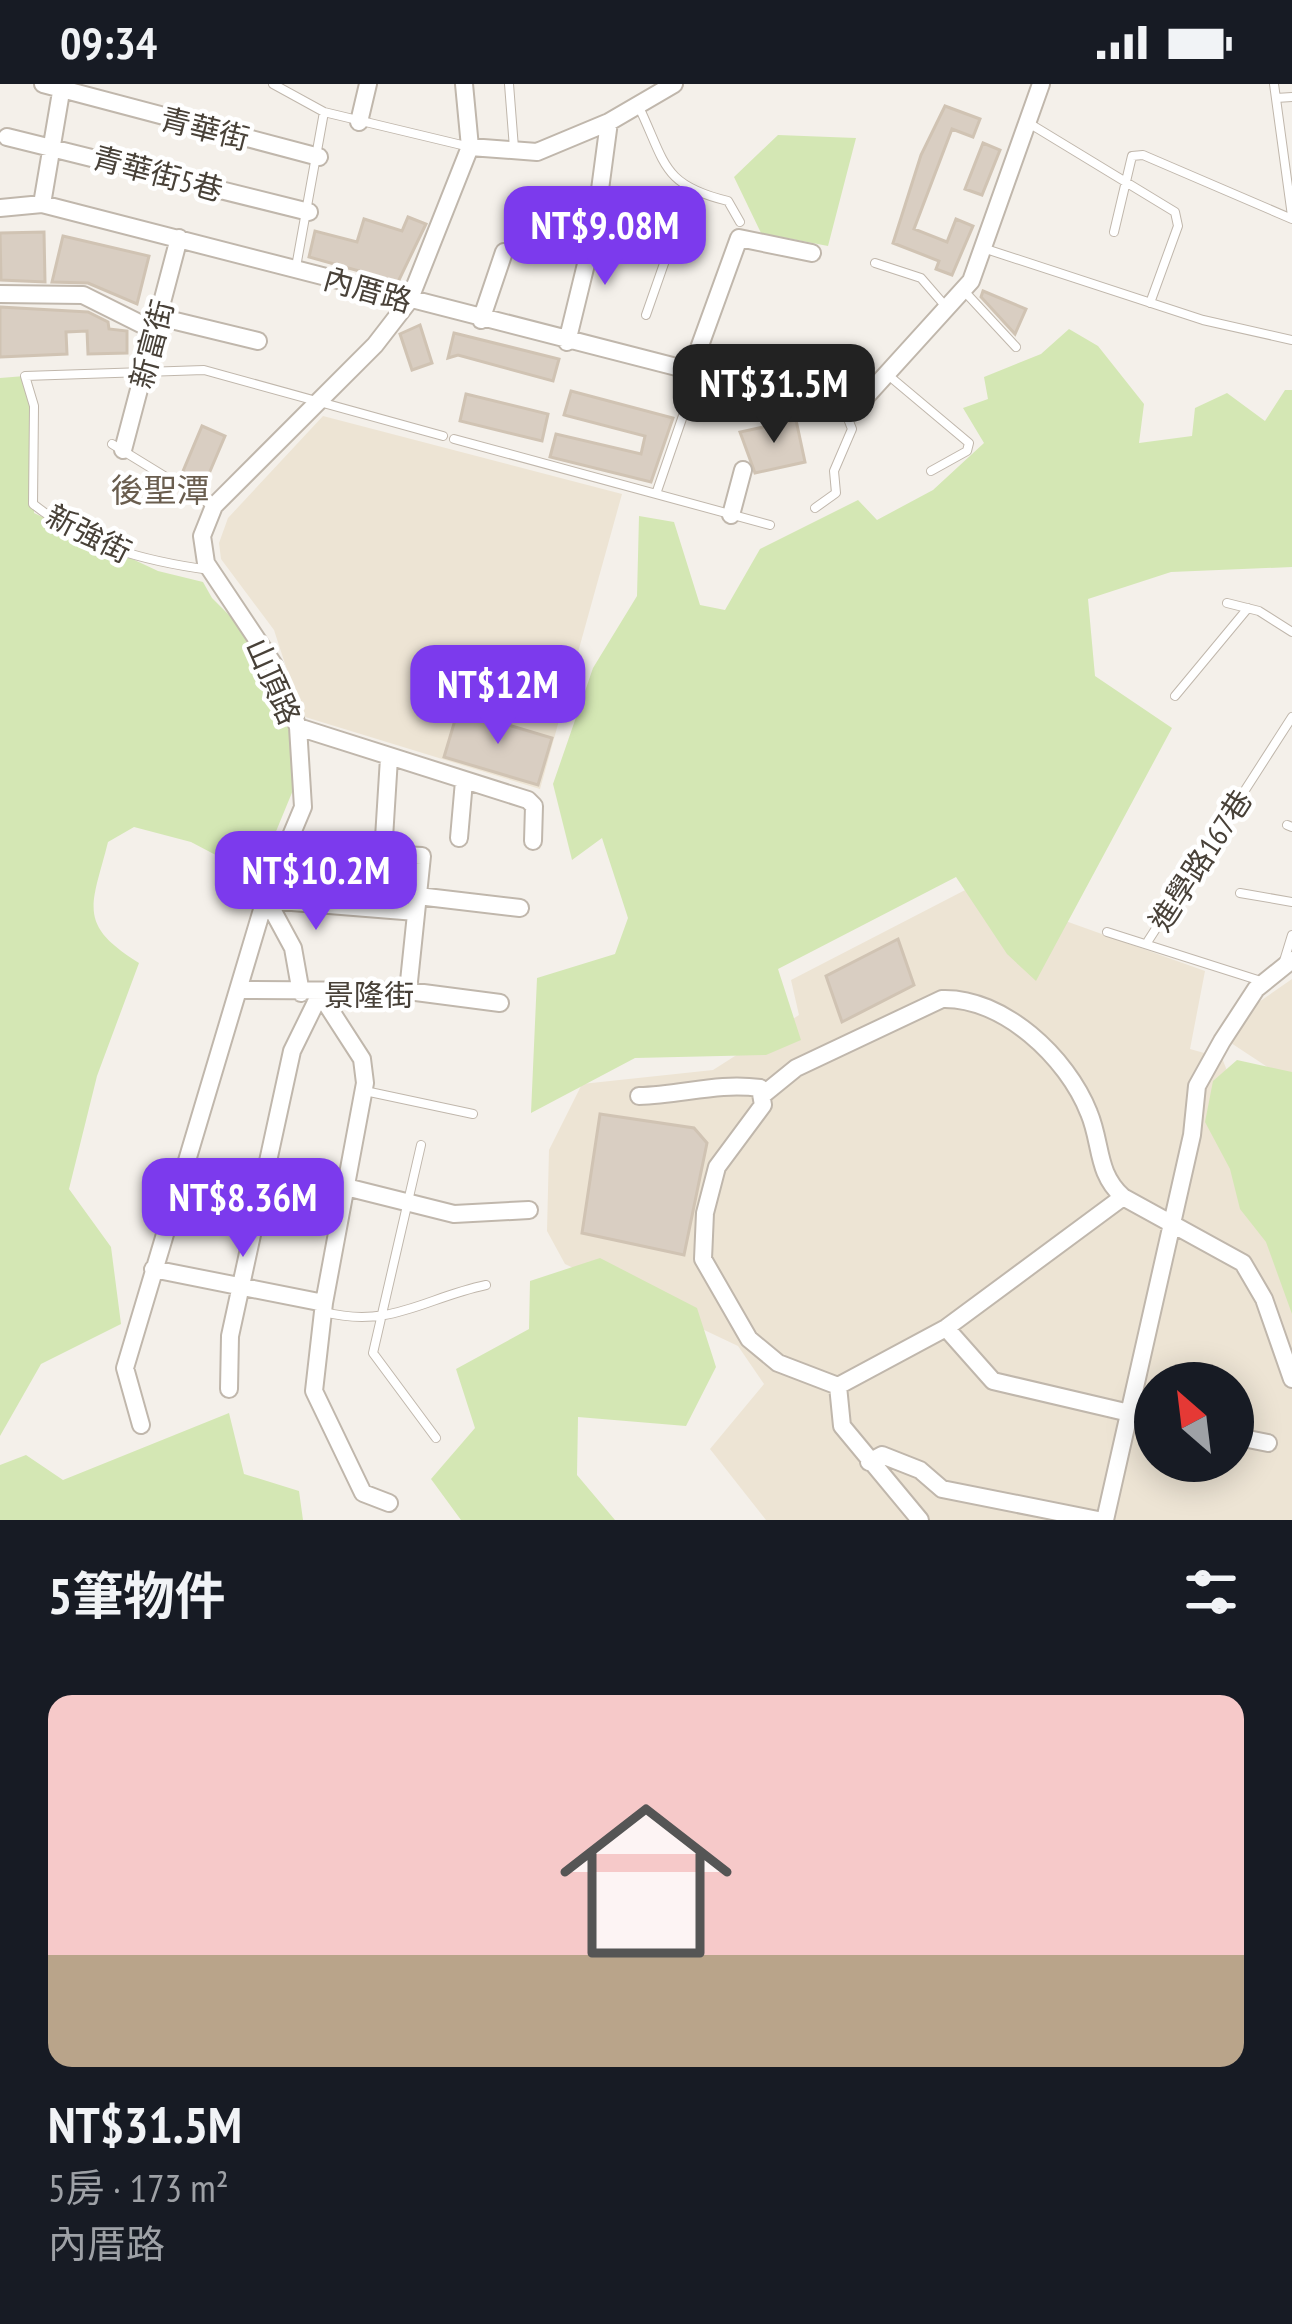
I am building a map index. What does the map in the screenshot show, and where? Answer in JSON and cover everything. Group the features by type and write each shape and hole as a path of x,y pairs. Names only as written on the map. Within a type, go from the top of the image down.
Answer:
{"street":[{"path":"359,122 368,84"},
{"path":"212,570 202,536 214,506 409,301 470,147 464,84"},
{"path":"470,147 537,152 609,122 674,84"},
{"path":"844,410 862,400 964,291 984,249 1041,84"},
{"name":"青華街","path":"42,204 56,87 319,157"},
{"path":"598,197 609,122"},
{"name":"青華街5巷","path":"7,137 309,212"},
{"name":"內厝路","path":"0,208 42,204 844,410"},
{"path":"568,342 596,223"},
{"path":"693,374 740,230 812,253"},
{"name":"新富街","path":"117,447 144,373 179,238"},
{"path":"481,320 505,252"},
{"path":"0,294 82,295 157,324 258,341"},
{"path":"731,514 743,470"},
{"name":"山頂路","path":"141,1425 125,1368 238,990 303,807 298,727 274,664 212,570"},
{"path":"298,727 533,803 533,841"},
{"path":"389,758 383,854 422,856 408,991"},
{"path":"458,838 464,781"},
{"path":"389,1503 363,1493 316,1402 323,1307 364,1090 362,1059 310,994 293,948 267,900 520,908"},
{"path":"869,1462 882,1455 920,1470 942,1489 1102,1520 1130,1414 1197,1086 1264,982 1287,964"},
{"name":"景隆街","path":"238,990 408,991 500,1003"},
{"path":"229,1389 230,1336 292,1051 310,994"},
{"path":"764,1094 796,1067 942,999 962,998 998,1010 1074,1085 1090,1113 1103,1172 1124,1197 1243,1263 1264,1299 1292,1379"},
{"path":"639,1096 691,1094 723,1082 760,1088 764,1105 717,1167 705,1213 703,1259 748,1339 778,1363 838,1387"},
{"path":"346,1187 467,1215 529,1210"},
{"path":"838,1387 946,1328 1124,1197"},
{"path":"153,1269 323,1307"},
{"path":"946,1328 993,1381 1134,1415"},
{"path":"838,1387 842,1426 920,1520"},
{"path":"1254,1440 1268,1443"}],"lane":[{"path":"272,84 324,112 470,147"},
{"path":"509,84 514,153"},
{"path":"1274,84 1292,218"},
{"path":"1276,98 1292,97"},
{"path":"638,104 672,175 688,191 728,201 740,230"},
{"path":"295,268 324,112"},
{"path":"1026,121 1178,220 1150,303"},
{"path":"1114,232 1122,180 1132,155 1143,155 1292,218"},
{"path":"646,315 688,191"},
{"path":"984,249 1150,303 1292,340"},
{"path":"875,262 921,278 947,309"},
{"path":"964,291 1016,347"},
{"name":"新強街","path":"212,570 113,551 58,524 33,504 34,406 25,376 204,370 770,525"},
{"path":"656,494 693,374"},
{"path":"887,374 969,443 967,451 931,471"},
{"path":"815,508 836,493 835,471 852,429 844,410"},
{"path":"117,447 214,506"},
{"path":"1227,602 1292,632"},
{"path":"1174,696 1248,608"},
{"name":"進學路167巷","path":"1148,941 1291,722"},
{"path":"1240,893 1292,902"},
{"path":"1106,932 1148,941 1264,982"},
{"path":"1287,964 1292,935"},
{"path":"364,1090 473,1114"},
{"path":"421,1145 373,1353 436,1438"},
{"path":"323,1307 358,1320 384,1318 486,1285"}],"shaded area":[{"path":"323,416 622,494 540,789 302,716 274,630 221,559 219,543 228,518"},
{"path":"971,887 1205,971 1190,1049 1222,1058 1292,1235 1292,1520 766,1520 710,1449 764,1384 738,1346 565,1264 547,1231 549,1150 582,1084 713,1070 799,1015 791,980"},
{"path":"1292,979 1292,1083 1231,1043 1256,1004"}],"green space":[{"path":"778,135 856,138 828,246 761,233 734,177"},
{"path":"1069,329 1098,346 1144,404 1139,443 1192,436 1195,408 1227,393 1265,421 1285,390 1292,390 1292,567 1171,572 1088,599 1095,676 1172,728 1036,981 1007,954 956,877 778,969 801,1040 766,1055 635,1058 531,1113 537,978 615,954 628,918 602,838 572,860 553,784 593,668 637,596 639,516 674,522 700,605 725,610 760,549 858,500 877,520 933,490 984,443 963,408 988,399 984,377 1041,354"},
{"path":"25,376 34,406 34,513 158,571 203,582 244,630 292,726 298,778 263,863 250,858 248,872 191,842 134,827 108,842 94,898 97,924 105,937 139,963 97,1076 69,1189 111,1247 121,1324 41,1364 0,1436 0,378"},
{"path":"1237,1060 1292,1072 1292,1314 1266,1242 1240,1209 1230,1169 1205,1122 1213,1081"},
{"path":"600,1258 697,1308 716,1367 686,1426 578,1417 577,1475 615,1520 461,1520 431,1479 475,1428 456,1369 529,1329 530,1281"},
{"path":"229,1413 244,1474 299,1491 303,1520 0,1520 0,1465 26,1455 63,1480"}],"building":[{"path":"945,106 980,119 973,137 952,129 914,229 947,242 956,219 973,226 952,275 936,269 939,261 893,243 921,155"},
{"path":"983,143 1000,150 982,195 965,189"},
{"path":"408,217 426,224 398,282 309,257 315,231 357,242 364,219 402,231"},
{"path":"44,232 45,282 1,280 0,233"},
{"path":"63,236 149,256 137,304 88,283 52,282"},
{"path":"983,291 1026,309 1015,334 981,297"},
{"path":"0,307 88,312 108,322 109,329 127,331 127,353 88,354 87,331 66,332 67,354 0,357"},
{"path":"420,325 432,363 412,370 400,334"},
{"path":"454,333 559,359 553,381 458,355 448,358"},
{"path":"571,391 673,418 651,482 550,457 556,434 641,454 645,436 564,415"},
{"path":"466,394 548,414 542,441 460,421"},
{"path":"796,420 805,462 755,473 740,432"},
{"path":"202,426 225,436 202,490 181,476"},
{"path":"458,710 552,738 538,785 444,757"},
{"path":"898,939 914,985 842,1022 826,976"},
{"path":"600,1114 694,1128 707,1143 684,1255 582,1233"}],"district":[{"name":"後聖潭","path":"160,489"}]}
